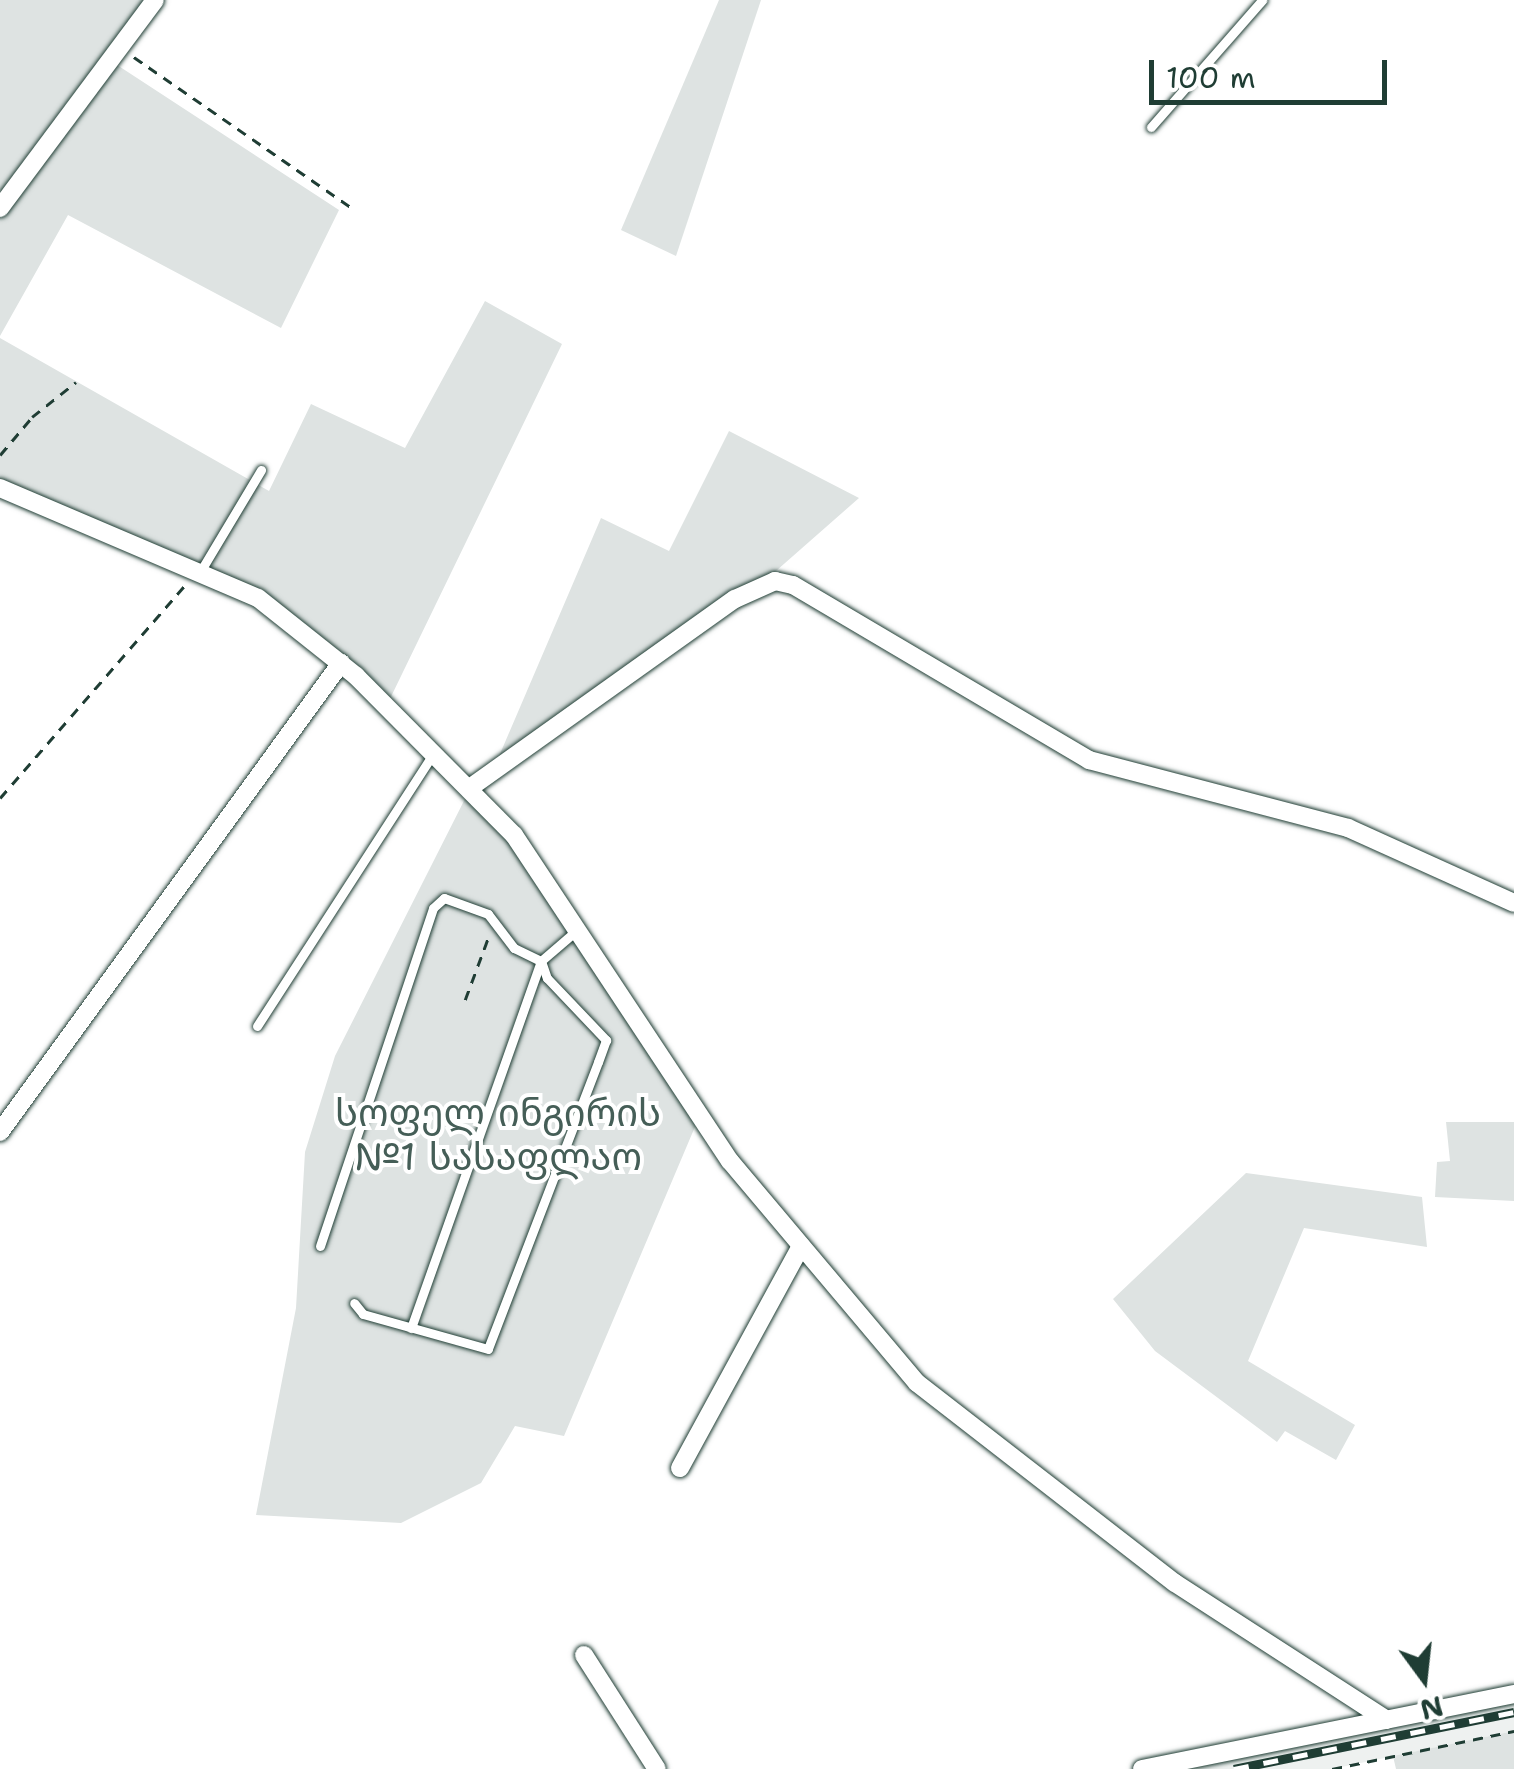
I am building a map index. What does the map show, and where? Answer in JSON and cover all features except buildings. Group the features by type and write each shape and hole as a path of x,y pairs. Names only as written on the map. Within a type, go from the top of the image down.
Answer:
{"street":[{"path":"0,208 155,0"},
{"path":"0,488 258,598 341,664 431,757 471,787 514,835 730,1160 917,1383 1175,1584 1387,1720"},
{"path":"471,787 736,599 776,582 793,585 1088,760 1348,828 1514,903"},
{"path":"0,1132 341,664"},
{"path":"680,1468 802,1246"},
{"path":"584,1654 657,1769"},
{"path":"1142,1769 1514,1694"}],"lane":[{"path":"1151,127 1262,0"},
{"path":"199,572 261,470"},
{"path":"257,1026 431,757"},
{"path":"320,1246 433,908 444,898 488,914 514,948 541,961 548,978 606,1040 488,1349 363,1314 354,1303"},
{"path":"411,1328 541,961 577,930"}],"path":[{"path":"120,48 351,207"},
{"path":"0,455 32,417 76,382"},
{"path":"0,798 199,572"},
{"path":"465,1000 495,923"},
{"path":"1332,1769 1514,1730"}],"shaded area":[{"path":"1514,1694 1514,1731 1332,1769 1142,1769"}],"green space":[{"path":"0,0 155,0 111,61 339,210 281,328 68,215 0,336 0,208 10,197 0,190"},
{"path":"719,0 761,0 676,256 621,230"},
{"path":"485,301 562,344 386,707 258,598 0,488 0,338 269,491 311,404 405,448"},
{"path":"729,431 859,498 759,586 491,775 601,518 669,551"},
{"name":"სოფელ ინგირის №1 სასაფლაო","path":"471,787 700,1115 564,1436 515,1426 481,1483 401,1523 256,1515 296,1308 305,1152 335,1056"},
{"path":"1446,1122 1514,1122 1514,1201 1435,1197 1437,1162 1450,1161"},
{"path":"1246,1173 1422,1197 1427,1247 1304,1228 1248,1361 1355,1425 1336,1460 1285,1431 1277,1442 1155,1351 1113,1299"},
{"path":"1514,1731 1514,1769 1396,1769 1393,1756"}],"railway":[{"path":"1234,1769 1514,1712"}]}
